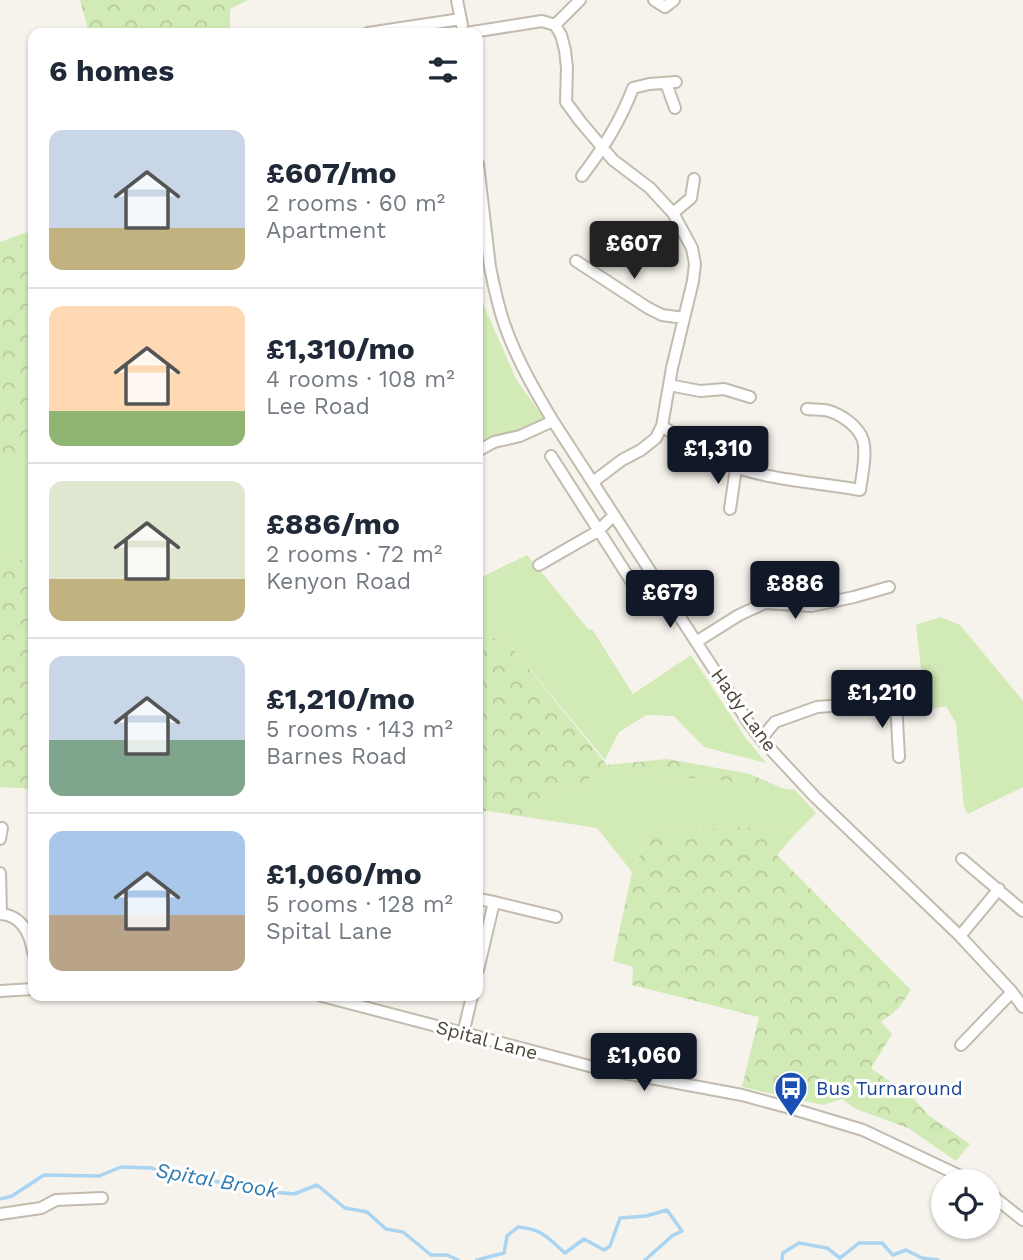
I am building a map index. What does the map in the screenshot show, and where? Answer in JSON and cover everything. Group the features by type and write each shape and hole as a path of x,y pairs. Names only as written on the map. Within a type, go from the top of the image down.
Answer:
{"street":[{"path":"457,0 464,28"},
{"path":"555,25 580,0"},
{"path":"654,0 665,7 674,0"},
{"path":"401,28 461,19"},
{"path":"483,30 542,21 555,25 565,50 566,102 613,160 650,188 673,213 692,248 694,281 662,426 656,439 593,482"},
{"path":"582,176 618,124 633,88 671,83 675,108"},
{"path":"673,213 691,198 694,179"},
{"name":"Hady Lane","path":"483,207 490,267 505,326 530,382 748,722 815,797 960,936 1023,1007"},
{"path":"576,261 648,308 662,315 684,318"},
{"path":"669,385 700,391 723,389 750,397"},
{"path":"662,426 719,461 736,468 860,490 863,441 857,429 829,411 807,409"},
{"path":"483,448 553,421"},
{"path":"551,456 633,584"},
{"path":"730,509 736,468"},
{"path":"539,565 598,531 614,515"},
{"path":"696,642 738,615 765,603 811,606 888,587"},
{"path":"761,739 775,722 817,707 921,699"},
{"path":"896,701 900,757"},
{"path":"962,859 1023,911"},
{"path":"0,873 1,914 22,923 28,934"},
{"path":"960,936 999,889"},
{"path":"483,899 556,917"},
{"path":"483,949 494,902"},
{"path":"0,991 28,989"},
{"path":"961,1045 1012,992"},
{"name":"Spital Lane","path":"340,1001 597,1068 741,1095 790,1108 863,1130 946,1169"},
{"path":"463,1034 471,1001"},
{"path":"0,1214 41,1208 56,1200 102,1198"},
{"path":"1001,1203 1023,1220"}],"green space":[{"path":"80,0 248,0 230,9 230,28 88,28"},
{"path":"28,232 28,563 0,550 0,242"},
{"path":"28,243 28,455 0,461 0,253"},
{"path":"483,304 516,379 547,423 483,449"},
{"path":"0,550 28,563 28,789 0,787"},
{"path":"527,555 589,630 592,629 633,694 691,655 745,737 766,763 704,747 674,716 646,715 619,732 605,760 506,640 483,637 483,577"},
{"path":"940,617 960,625 1023,701 1023,787 968,814 964,807 956,723 946,706 926,710 916,625"},
{"path":"483,637 506,640 607,765 667,759 750,774 786,790 719,780 662,776 607,766 587,780 586,786 550,789 539,819 483,812"},
{"path":"607,766 662,776 795,790 816,813 796,833 743,827 649,831 632,872 597,828 539,819 550,789 585,786 587,780"},
{"path":"743,827 796,833 777,855 911,990 898,1009 881,1022 892,1034 871,1068 915,1100 928,1115 970,1144 956,1161 908,1128 856,1109 842,1099 823,1105 742,1087 759,1017 632,985 633,967 613,961 632,872 649,831"}],"waterway":[{"name":"Spital Brook","path":"0,1199 12,1196 44,1175 99,1176 121,1167 152,1168 167,1176 192,1176 249,1189 259,1187 273,1192 294,1194 317,1185 345,1208 367,1212 386,1229 403,1232 431,1255 447,1255 458,1260"},
{"name":"Spital Brook","path":"477,1260 504,1253 507,1236 518,1227 539,1232 565,1253 584,1239 604,1250 610,1246 620,1218 646,1216 667,1210 682,1231 672,1236 645,1260"},
{"name":"Spital Brook","path":"782,1260 783,1253 799,1243 827,1248 840,1258 859,1243 882,1243 893,1255 906,1250 922,1258 938,1260"}],"place":[{"name":"Bus Turnaround","path":"791,1118"}]}
